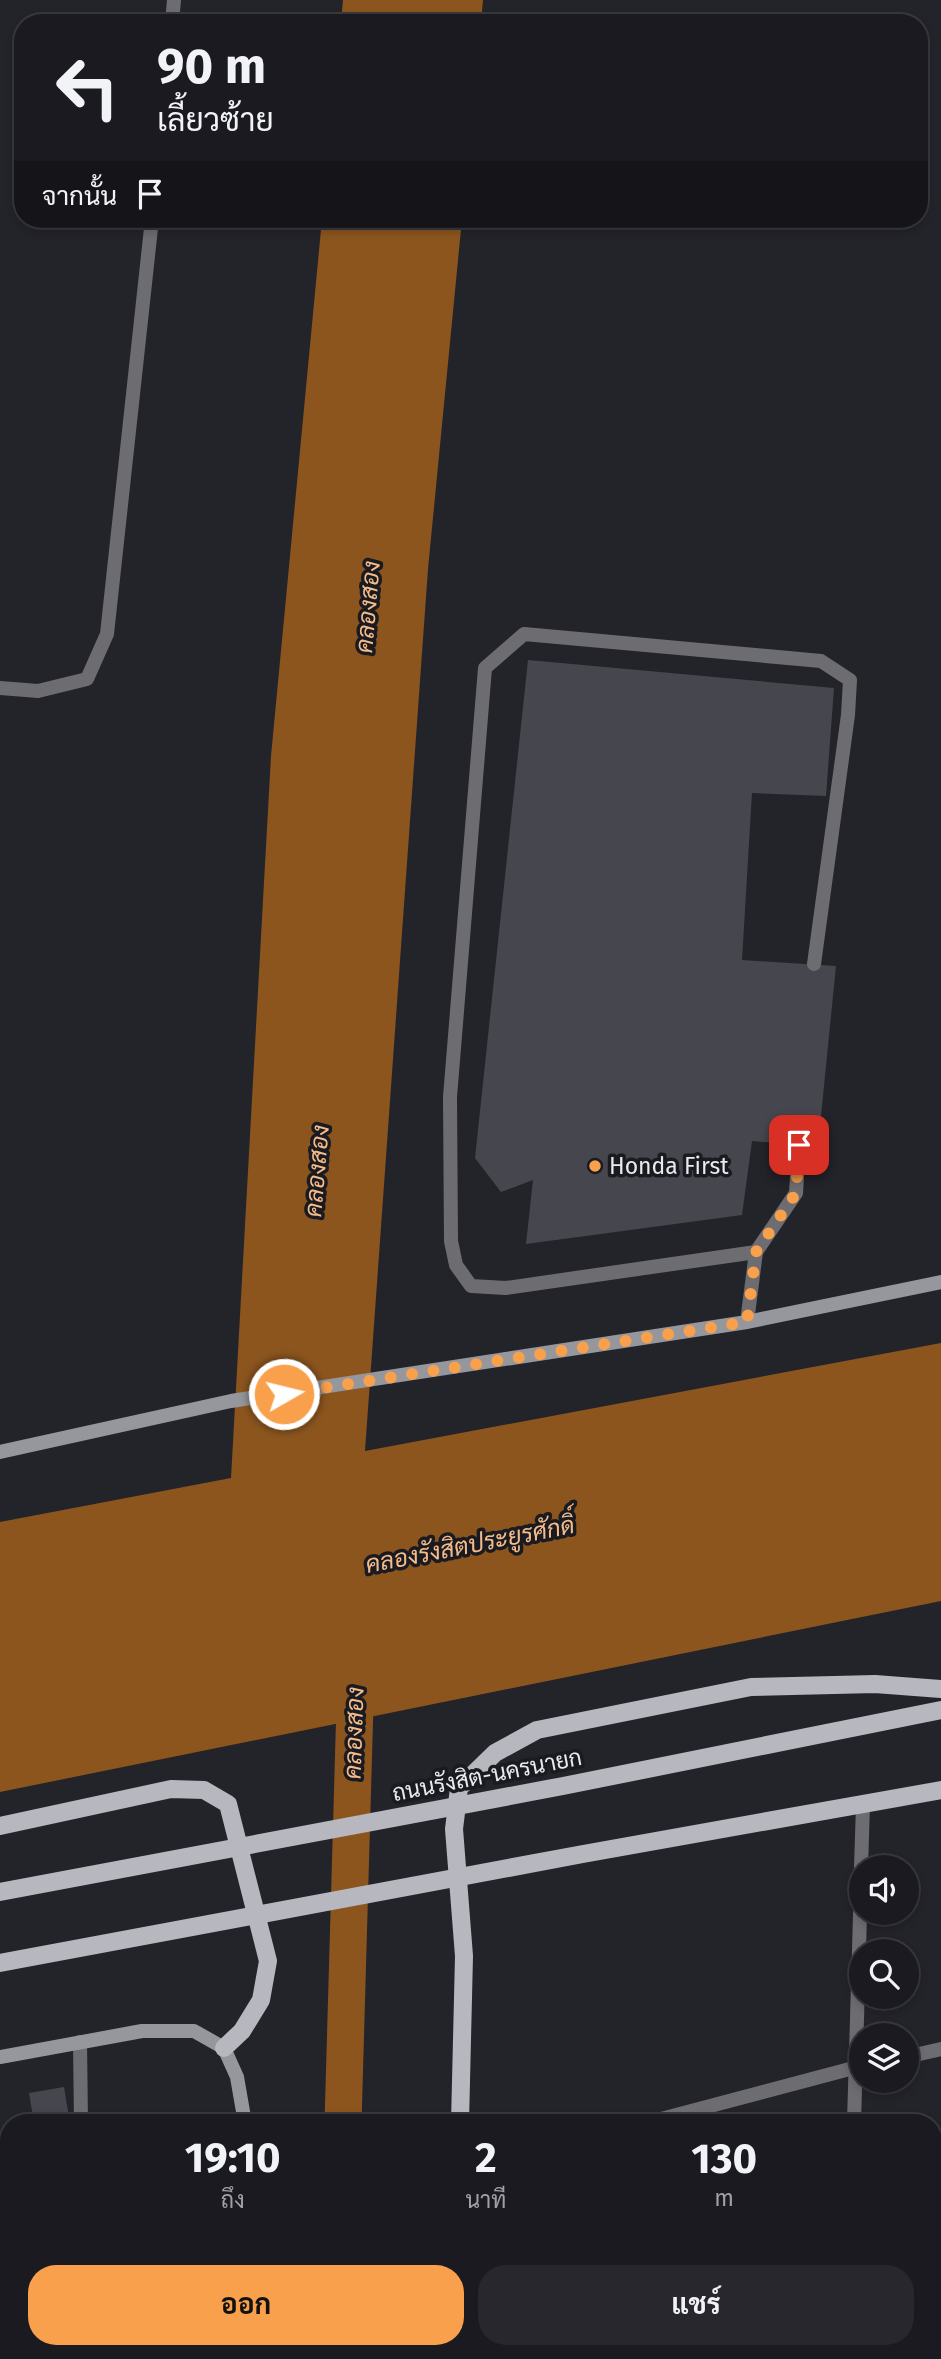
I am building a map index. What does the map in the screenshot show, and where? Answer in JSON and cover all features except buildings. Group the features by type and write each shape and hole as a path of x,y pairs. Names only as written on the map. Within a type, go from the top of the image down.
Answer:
{"main road":[{"path":"460,2114 464,1956 454,1829 459,1788 495,1753 537,1730 751,1688 875,1684 941,1689"},
{"name":"ถนนรังสิต-นครนายก","path":"0,1892 563,1786 941,1710"},
{"path":"0,1826 171,1789 204,1790 228,1804 268,1961 261,2000 242,2031 224,2048"},
{"path":"0,1963 941,1790"}],"street":[{"path":"0,688 38,691 87,679 107,634 151,228"},
{"path":"756,1252 506,1288 471,1286 456,1265 451,1241 450,1097 485,668 524,634 821,660 850,680 848,715 814,964"},
{"path":"747,1322 756,1252 796,1193 799,1145"},
{"path":"0,1452 231,1401 747,1322 941,1282"},
{"path":"861,1855 863,1805"},
{"path":"859,2023 860,1925"},
{"path":"0,2057 142,2031 194,2031 224,2048 237,2077 243,2114"},
{"path":"80,2042 80,2114"},
{"path":"919,2054 941,2049"},
{"path":"679,2114 849,2068"},
{"path":"855,2114 856,2093"}],"water":[{"path":"343,0 483,0 482,14 342,14"},
{"name":"คลองรังสิตประยูรศักดิ์","path":"321,228 461,228 428,569 365,1451 941,1343 941,1601 0,1792 0,1522 231,1478 271,756"}],"waterway":[{"name":"คลองสอง","path":"343,2114 356,1669"}],"place":[{"name":"Honda First","path":"595,1166"}],"route":[{"path":"284,1394 747,1322 756,1252 796,1193 799,1145"}]}
